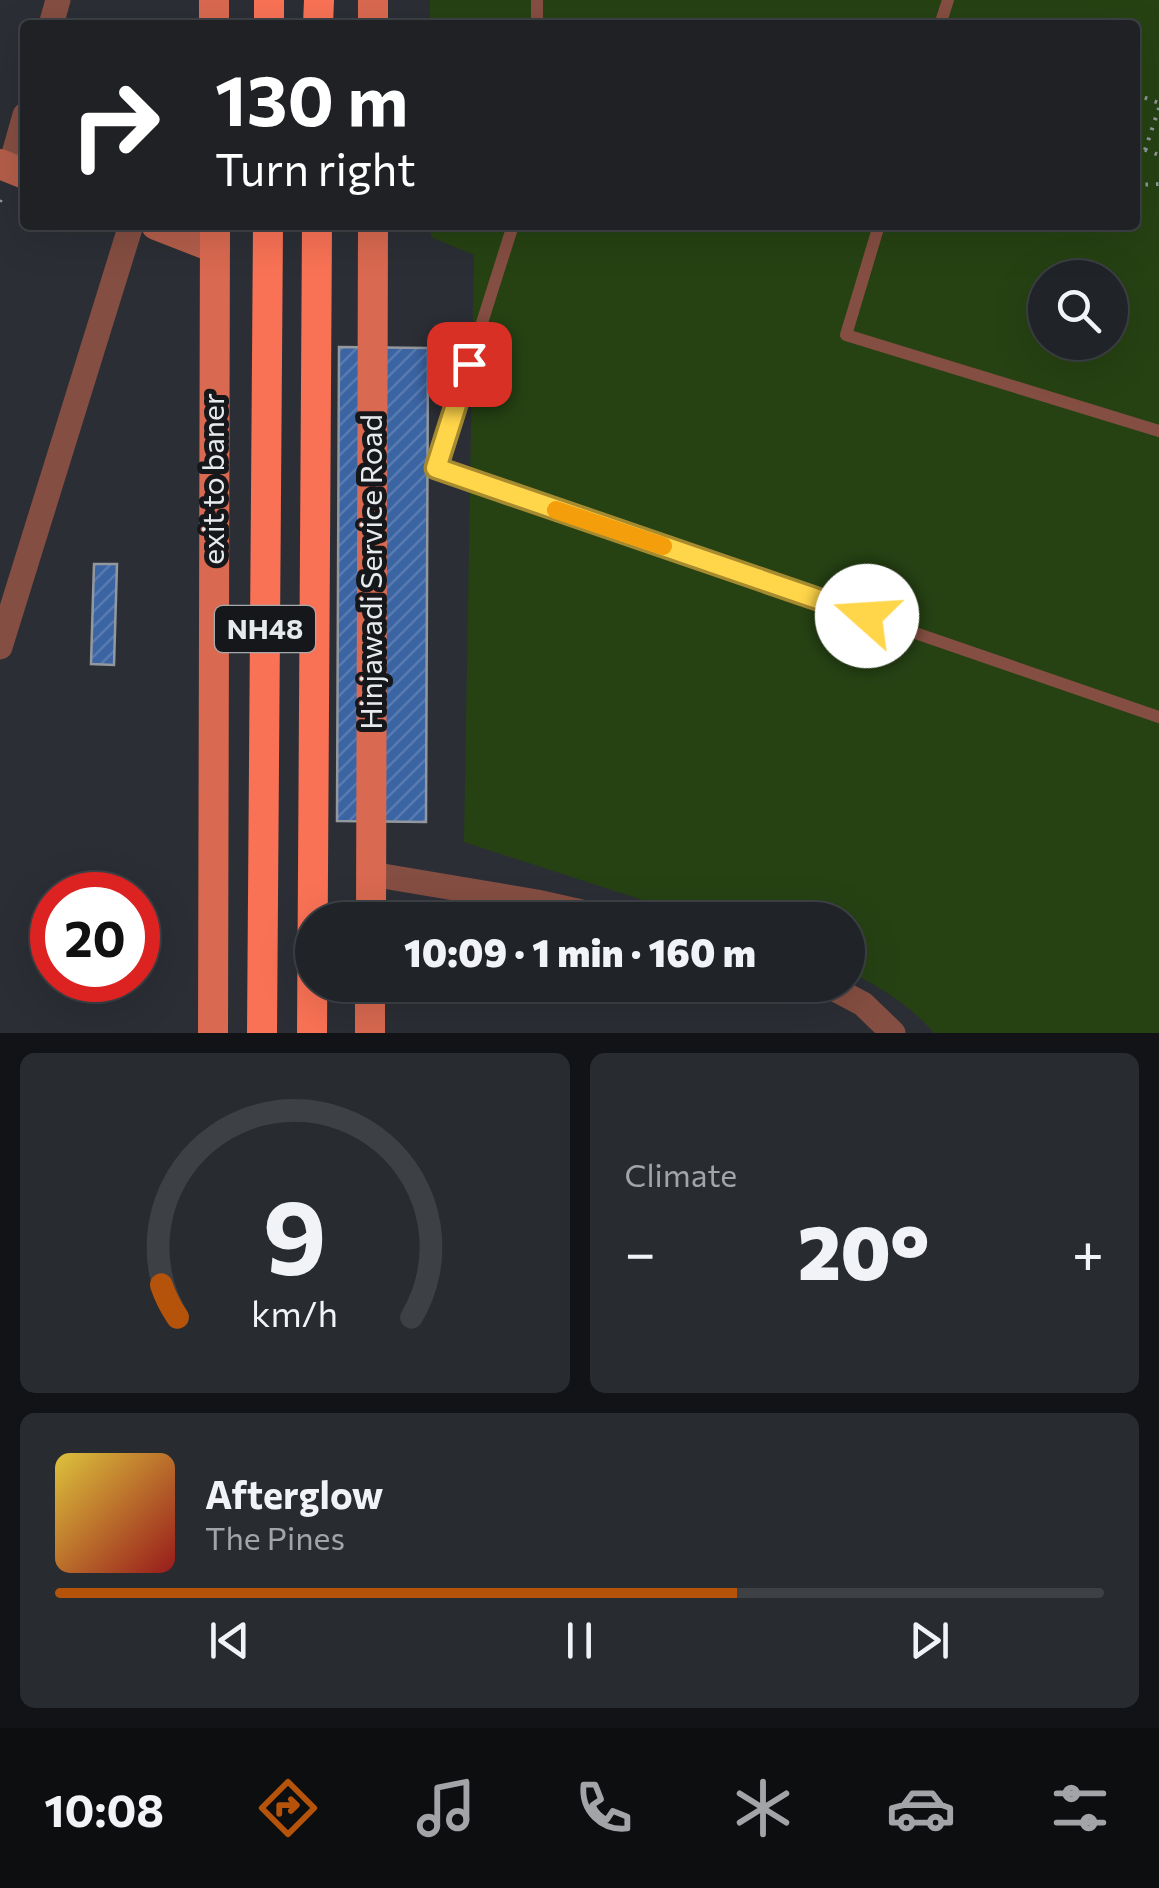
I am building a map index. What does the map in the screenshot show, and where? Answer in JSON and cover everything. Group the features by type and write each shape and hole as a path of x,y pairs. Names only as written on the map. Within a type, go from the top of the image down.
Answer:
{"highway":[{"name":"NH48","path":"262,1033 268,230"},
{"name":"NH48","path":"312,1033 317,230"}],"main road":[{"name":"Hinjawadi Service Road","path":"370,902 373,230"},
{"name":"exit to baner","path":"213,1033 215,236"},
{"path":"370,1002 370,1033"}],"street":[{"path":"12,168 20,136"},
{"path":"0,646 129,230"},
{"path":"183,230 215,236"},
{"path":"371,874 536,902"},
{"path":"858,1002 893,1033"}],"lane":[{"path":"511,230 436,468 1159,717"},
{"path":"878,230 846,335 1159,431"}],"path":[{"path":"1145,150 1159,105"},
{"path":"1140,148 1159,155"}],"green space":[{"path":"430,0 1159,0 1159,1033 934,1033 894,997 865,980 865,902 649,902 464,842 474,255 431,237 431,230 1140,230 1140,20 430,20"}],"building":[{"path":"339,347 428,348 426,822 337,821"},
{"path":"94,564 117,564 114,665 91,664"}],"slow traffic":[{"path":"556,510 663,546"}],"route":[{"path":"469,364 436,468 867,616"}]}
